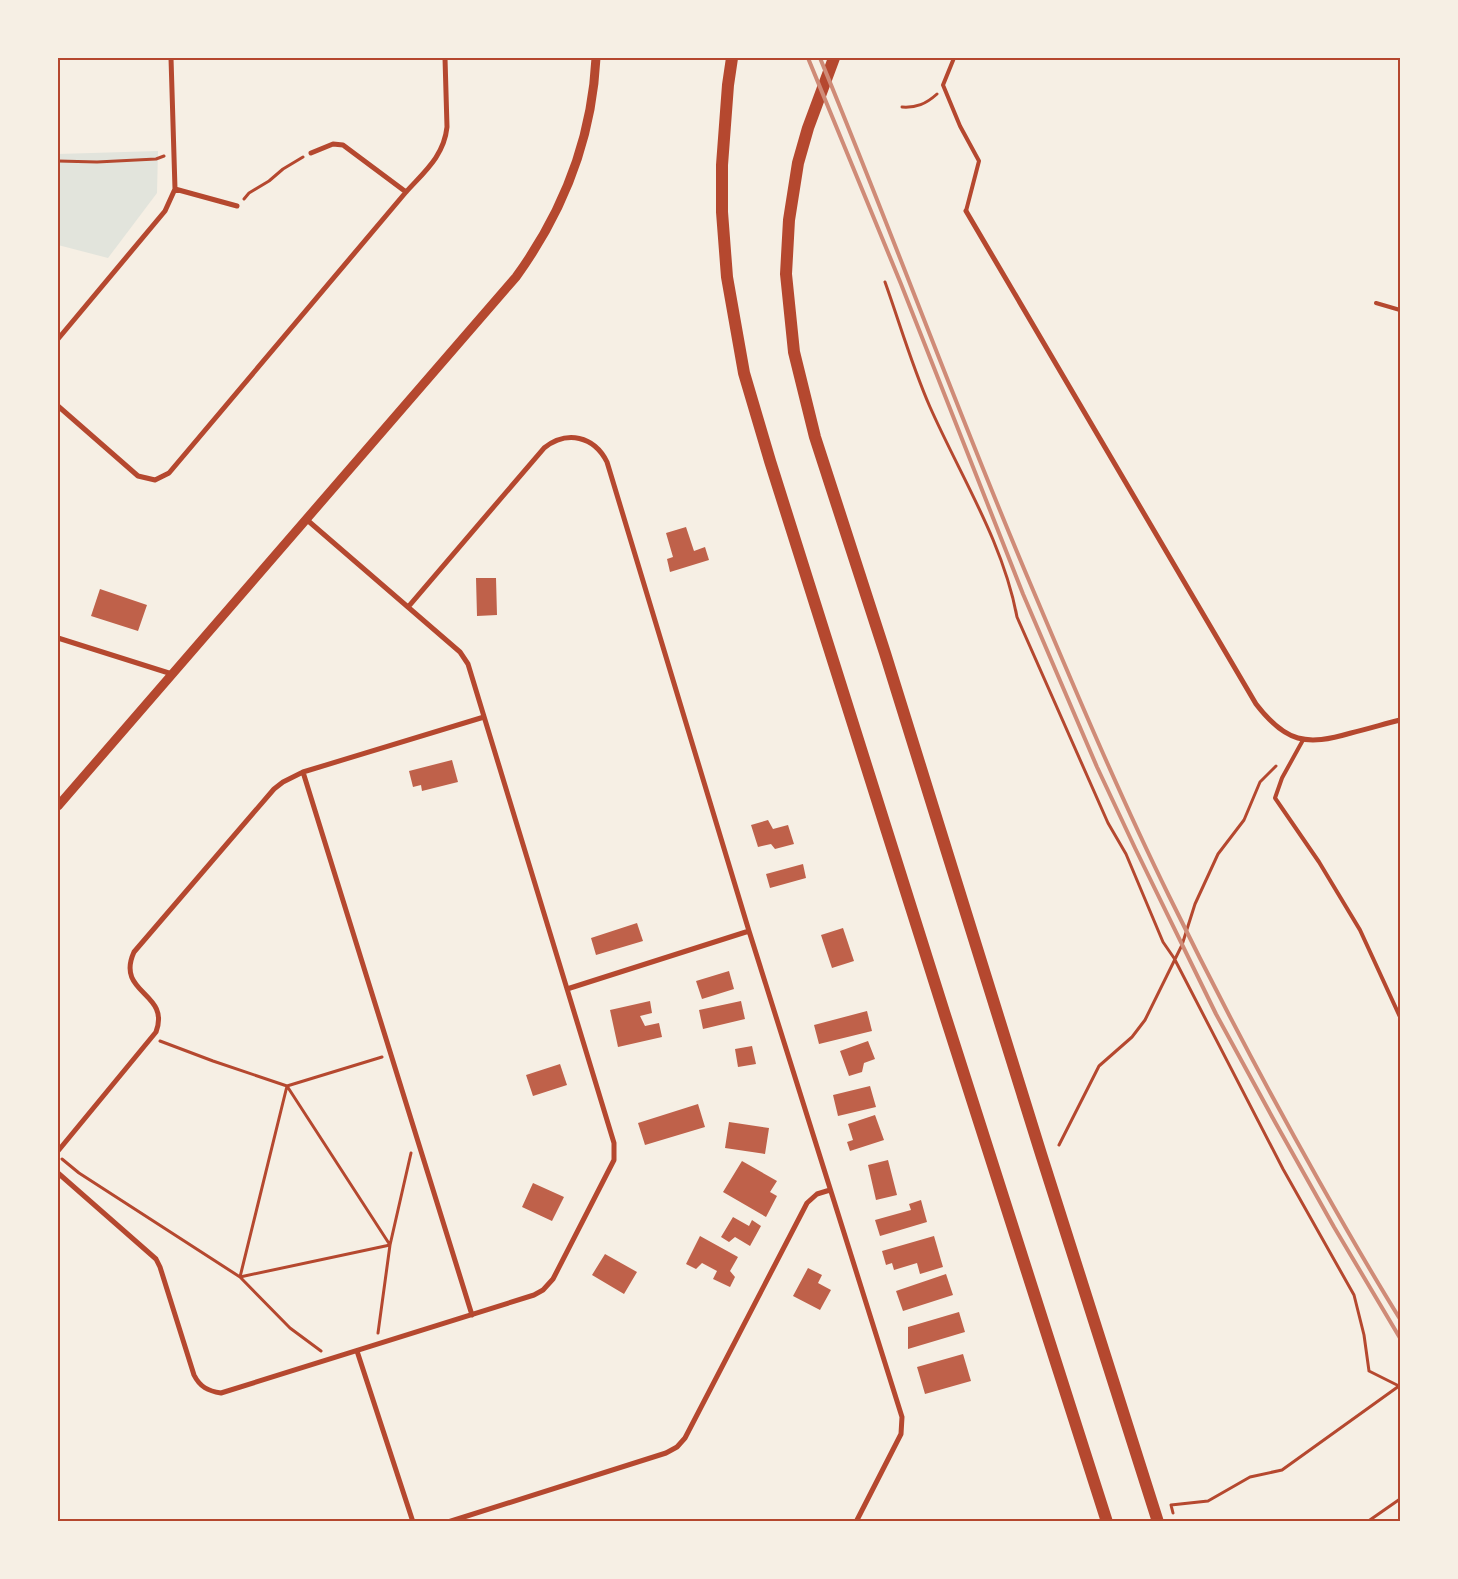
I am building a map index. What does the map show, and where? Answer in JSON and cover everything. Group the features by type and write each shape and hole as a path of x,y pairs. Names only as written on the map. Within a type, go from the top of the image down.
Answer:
{"main road":[{"path":"732,58 724,120 722,212 727,277 744,373 770,461 1107,1522"},
{"path":"834,58 812,117 798,163 789,220 786,274 794,352 810,418 1158,1522"}],"street":[{"path":"58,339 165,211 175,190 171,58"},
{"path":"58,406 138,476 147,480 155,480 162,478 177,466 438,156 446,137 447,117 444,58"},
{"path":"58,806 504,292 540,243 566,191 583,141 593,89 596,58"},
{"path":"311,153 332,144 343,145 406,192"},
{"path":"175,190 237,206"},
{"path":"966,210 1256,704 1268,720 1287,734 1304,740 1329,740 1400,720"},
{"path":"408,607 544,448 556,440 570,437 584,439 595,446 607,462 749,931 903,1422 901,1434 856,1522"},
{"path":"58,1173 156,1259 194,1375 203,1387 215,1392 228,1392 534,1295 543,1290 553,1279 614,1160 614,1143 465,658 306,519"},
{"path":"58,638 172,674"},
{"path":"58,1151 152,1038 158,1027 158,1014 153,1001 138,987 131,977 130,964 134,952 274,789 303,772 484,717"},
{"path":"303,772 472,1315"},
{"path":"567,989 749,931"},
{"path":"448,1522 666,1453 677,1447 685,1438 807,1203 817,1194 830,1190"},
{"path":"357,1351 413,1522"}],"lane":[{"path":"954,58 943,85 960,126 978,161 966,210"},
{"path":"1376,302 1400,310"},
{"path":"1304,740 1282,778 1275,798 1319,862 1360,930 1400,1017"}],"path":[{"path":"902,108 922,105 944,88"},
{"path":"58,162 156,159 174,152"},
{"path":"237,206 249,193 269,181 283,169 311,153"},
{"path":"885,282 909,353 930,406 986,521 998,550 1012,591 1017,618 1108,823 1126,854 1163,942 1174,958 1282,1170 1354,1295 1364,1335 1369,1371 1400,1388 1282,1470 1250,1477 1208,1501 1170,1505 1173,1514"},
{"path":"1059,1145 1099,1066 1132,1037 1145,1020 1182,945 1195,904 1218,854 1244,820 1260,782 1277,764"},
{"path":"152,1038 213,1062 286,1086 391,1054"},
{"path":"286,1086 390,1245"},
{"path":"240,1277 286,1086"},
{"path":"380,1344 377,1332 390,1245 410,1153 421,1149"},
{"path":"58,1155 79,1173 240,1277 290,1328 331,1359"},
{"path":"240,1277 390,1245"},
{"path":"1367,1522 1400,1499"}],"shaded area":[{"path":"158,151 157,193 108,258 58,245 58,154"}],"building":[{"path":"686,527 694,551 705,547 709,560 670,572 667,559 673,557 666,533"},
{"path":"476,578 496,578 497,615 477,616"},
{"path":"100,589 147,605 138,631 91,616"},
{"path":"452,760 458,782 422,791 421,785 413,787 409,771"},
{"path":"768,820 773,829 788,825 794,844 775,849 771,844 758,847 751,825"},
{"path":"803,864 806,878 770,888 766,874"},
{"path":"637,923 643,941 596,955 591,938"},
{"path":"843,928 854,961 832,968 821,935"},
{"path":"729,971 734,989 702,999 696,981"},
{"path":"650,1001 652,1013 640,1016 645,1026 659,1023 662,1037 618,1047 610,1010"},
{"path":"741,1001 745,1019 703,1029 699,1010"},
{"path":"867,1011 872,1031 819,1044 814,1025"},
{"path":"868,1041 875,1059 864,1063 862,1072 849,1076 840,1051"},
{"path":"752,1046 756,1064 738,1067 735,1049"},
{"path":"560,1064 567,1085 533,1096 526,1075"},
{"path":"870,1086 876,1107 838,1116 833,1095"},
{"path":"698,1104 705,1127 645,1145 638,1123"},
{"path":"875,1115 884,1140 850,1151 847,1142 853,1140 848,1124"},
{"path":"729,1122 769,1128 765,1154 725,1148"},
{"path":"888,1160 897,1195 876,1200 868,1165"},
{"path":"742,1161 777,1181 770,1192 777,1196 766,1217 723,1192"},
{"path":"533,1183 564,1197 552,1221 522,1207"},
{"path":"921,1200 927,1222 880,1236 875,1220 911,1210 909,1204"},
{"path":"733,1217 749,1226 752,1220 761,1226 750,1246 735,1237 729,1242 721,1237"},
{"path":"700,1236 738,1257 730,1271 735,1277 730,1287 713,1279 717,1271 702,1263 696,1269 686,1264"},
{"path":"934,1236 943,1267 920,1274 917,1263 894,1270 892,1263 886,1265 882,1251"},
{"path":"605,1254 637,1272 624,1294 592,1275"},
{"path":"808,1268 822,1275 818,1283 831,1290 820,1310 793,1296"},
{"path":"946,1274 953,1295 903,1311 896,1291"},
{"path":"959,1312 965,1332 908,1349 908,1327"},
{"path":"963,1354 971,1381 925,1394 917,1367"}],"railway":[{"path":"808,58 901,284 1023,594 1097,767 1216,1014 1334,1227 1400,1338"},
{"path":"820,58 1005,524 1133,820 1223,1004 1299,1146 1400,1319"}]}
